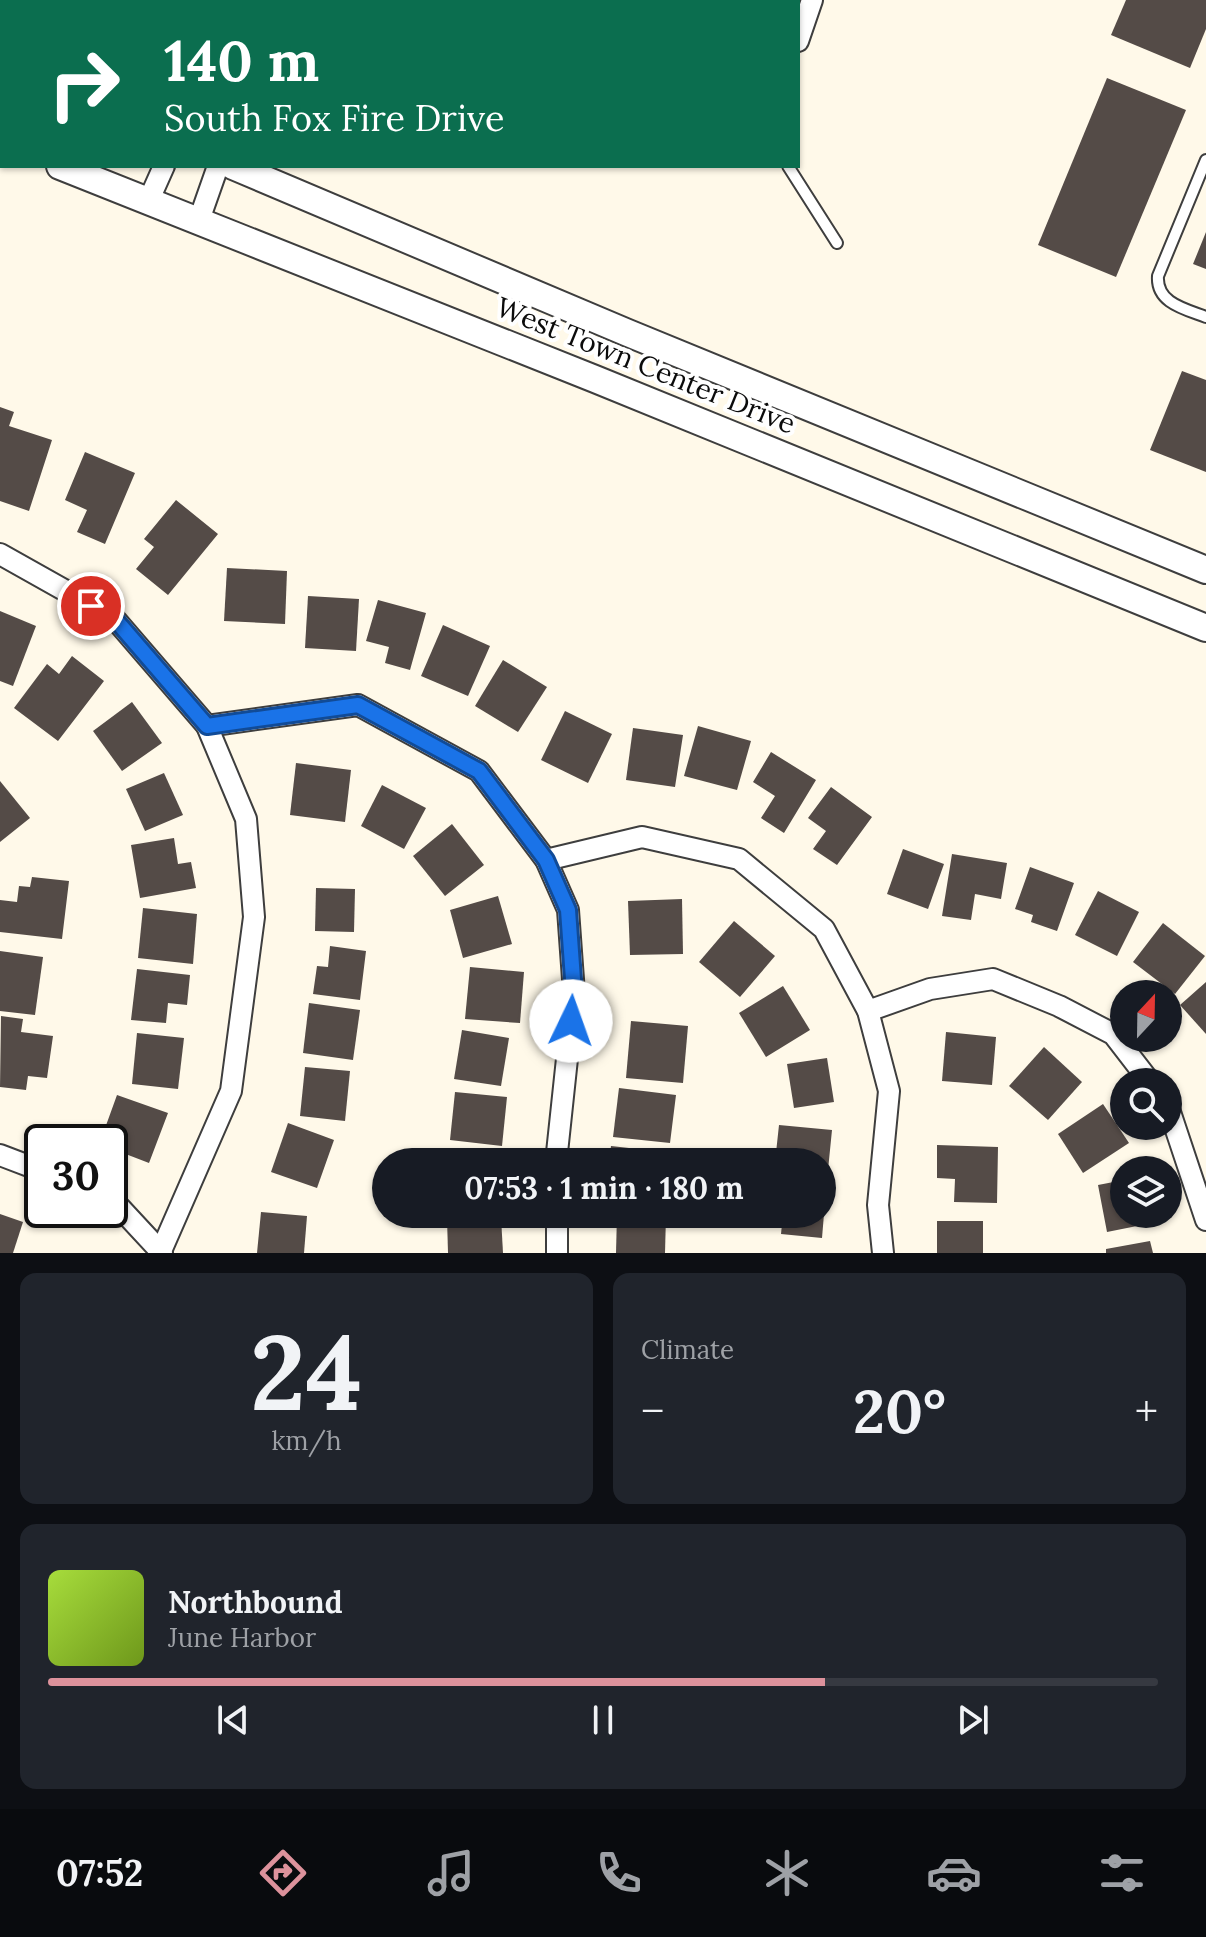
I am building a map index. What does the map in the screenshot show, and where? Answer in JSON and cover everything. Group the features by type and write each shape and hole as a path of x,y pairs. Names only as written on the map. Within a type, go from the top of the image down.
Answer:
{"street":[{"path":"800,35 812,0"},
{"name":"West Town Center Drive","path":"65,168 595,379 1206,628"},
{"path":"148,202 163,168"},
{"path":"198,223 217,168"},
{"name":"West Town Center Drive","path":"238,168 628,333 1206,570"},
{"path":"0,554 114,618 207,726 246,819 254,917 231,1091 161,1252 128,1216"},
{"path":"207,726 358,705 479,771 546,860 568,910 574,993 557,1148"},
{"path":"546,860 642,837 739,859 824,929 868,1011 889,1091 878,1205 883,1253"},
{"path":"868,1011 930,989 993,979 1059,1006 1113,1034 1139,1068"},
{"path":"1179,1140 1206,1220"},
{"path":"0,1155 24,1164"},
{"path":"557,1228 557,1253"}],"lane":[{"path":"1206,160 1158,276 1157,287 1162,296 1171,302 1206,317"},
{"path":"789,168 837,243"}],"building":[{"path":"1126,0 1206,0 1206,29 1190,68 1111,35"},
{"path":"1107,78 1186,110 1116,277 1038,245"},
{"path":"1206,232 1206,269 1193,264"},
{"path":"1182,371 1206,380 1206,472 1150,450"},
{"path":"0,407 14,412 9,426 52,440 29,511 0,501"},
{"path":"85,452 135,473 105,544 77,532 87,510 65,500"},
{"path":"176,500 218,534 168,595 136,569 154,547 144,539"},
{"path":"227,568 287,571 285,624 224,621"},
{"path":"308,596 359,599 356,651 305,648"},
{"path":"378,600 426,613 410,670 385,663 389,647 366,641"},
{"path":"0,611 36,626 13,686 0,681"},
{"path":"443,625 490,646 468,696 421,676"},
{"path":"72,656 104,681 58,741 14,708 47,664 59,674"},
{"path":"503,660 547,687 518,732 475,706"},
{"path":"132,702 162,743 122,771 93,731"},
{"path":"565,711 612,734 588,783 541,760"},
{"path":"698,726 751,741 737,790 684,776"},
{"path":"633,728 683,735 675,787 626,780"},
{"path":"771,752 816,780 784,833 761,818 775,796 753,782"},
{"path":"296,763 351,770 345,822 290,815"},
{"path":"164,773 183,815 145,831 126,789"},
{"path":"0,781 30,818 0,842"},
{"path":"382,785 426,808 404,849 361,826"},
{"path":"831,787 872,817 837,865 813,849 826,831 808,818"},
{"path":"452,824 484,865 445,896 413,856"},
{"path":"174,838 178,864 191,862 196,888 140,898 131,845"},
{"path":"903,849 944,864 928,909 887,894"},
{"path":"952,854 1007,863 1001,899 975,894 971,920 942,916"},
{"path":"1030,867 1074,883 1057,931 1031,922 1033,915 1015,909"},
{"path":"32,877 69,881 62,939 0,932 0,900 17,902 19,886 30,887"},
{"path":"316,888 355,889 354,932 315,931"},
{"path":"1098,891 1139,912 1117,956 1075,935"},
{"path":"498,896 512,944 463,958 450,910"},
{"path":"682,899 683,954 630,955 628,901"},
{"path":"143,908 197,914 193,964 138,958"},
{"path":"734,921 775,956 740,997 699,962"},
{"path":"1163,923 1205,956 1182,985 1182,980 1157,980 1133,962"},
{"path":"330,946 366,951 360,1000 313,994 317,966 328,967"},
{"path":"0,951 43,957 35,1015 0,1011"},
{"path":"470,967 524,972 520,1023 465,1019"},
{"path":"137,969 190,975 187,1005 168,1003 166,1023 131,1020"},
{"path":"1206,982 1206,1034 1182,1007 1182,1003"},
{"path":"783,986 810,1030 766,1057 739,1013"},
{"path":"309,1003 360,1010 353,1060 303,1053"},
{"path":"1,1016 23,1019 21,1032 53,1036 47,1078 28,1076 26,1090 0,1087"},
{"path":"631,1021 688,1026 683,1083 626,1078"},
{"path":"462,1030 509,1038 501,1086 454,1079"},
{"path":"946,1032 996,1037 992,1085 942,1081"},
{"path":"137,1033 184,1038 178,1089 132,1084"},
{"path":"1044,1047 1082,1082 1048,1120 1009,1086"},
{"path":"827,1058 834,1102 794,1108 787,1064"},
{"path":"305,1067 350,1071 345,1121 300,1116"},
{"path":"619,1088 676,1095 670,1143 613,1137"},
{"path":"455,1092 507,1097 502,1146 450,1140"},
{"path":"117,1095 168,1113 149,1163 128,1155 128,1124 107,1124"},
{"path":"1103,1104 1110,1114 1110,1140 1127,1140 1129,1143 1083,1173 1058,1134"},
{"path":"288,1123 334,1140 317,1188 271,1172"},
{"path":"779,1125 832,1130 830,1148 777,1148"},
{"path":"937,1145 998,1147 997,1203 954,1202 955,1179 937,1178"},
{"path":"1110,1183 1110,1228 1127,1228 1107,1232 1098,1185"},
{"path":"261,1212 307,1216 304,1253 257,1253"},
{"path":"0,1214 23,1222 13,1253 0,1253"},
{"path":"937,1221 983,1221 983,1253 937,1253"},
{"path":"447,1228 502,1228 503,1253 448,1253"},
{"path":"617,1228 666,1228 665,1253 616,1253"},
{"path":"782,1228 823,1228 822,1238 781,1234"},
{"path":"1150,1241 1153,1253 1106,1253 1106,1249"}],"route":[{"path":"91,606 114,618 207,726 358,705 479,771 546,860 568,910 574,993 571,1021"}]}
